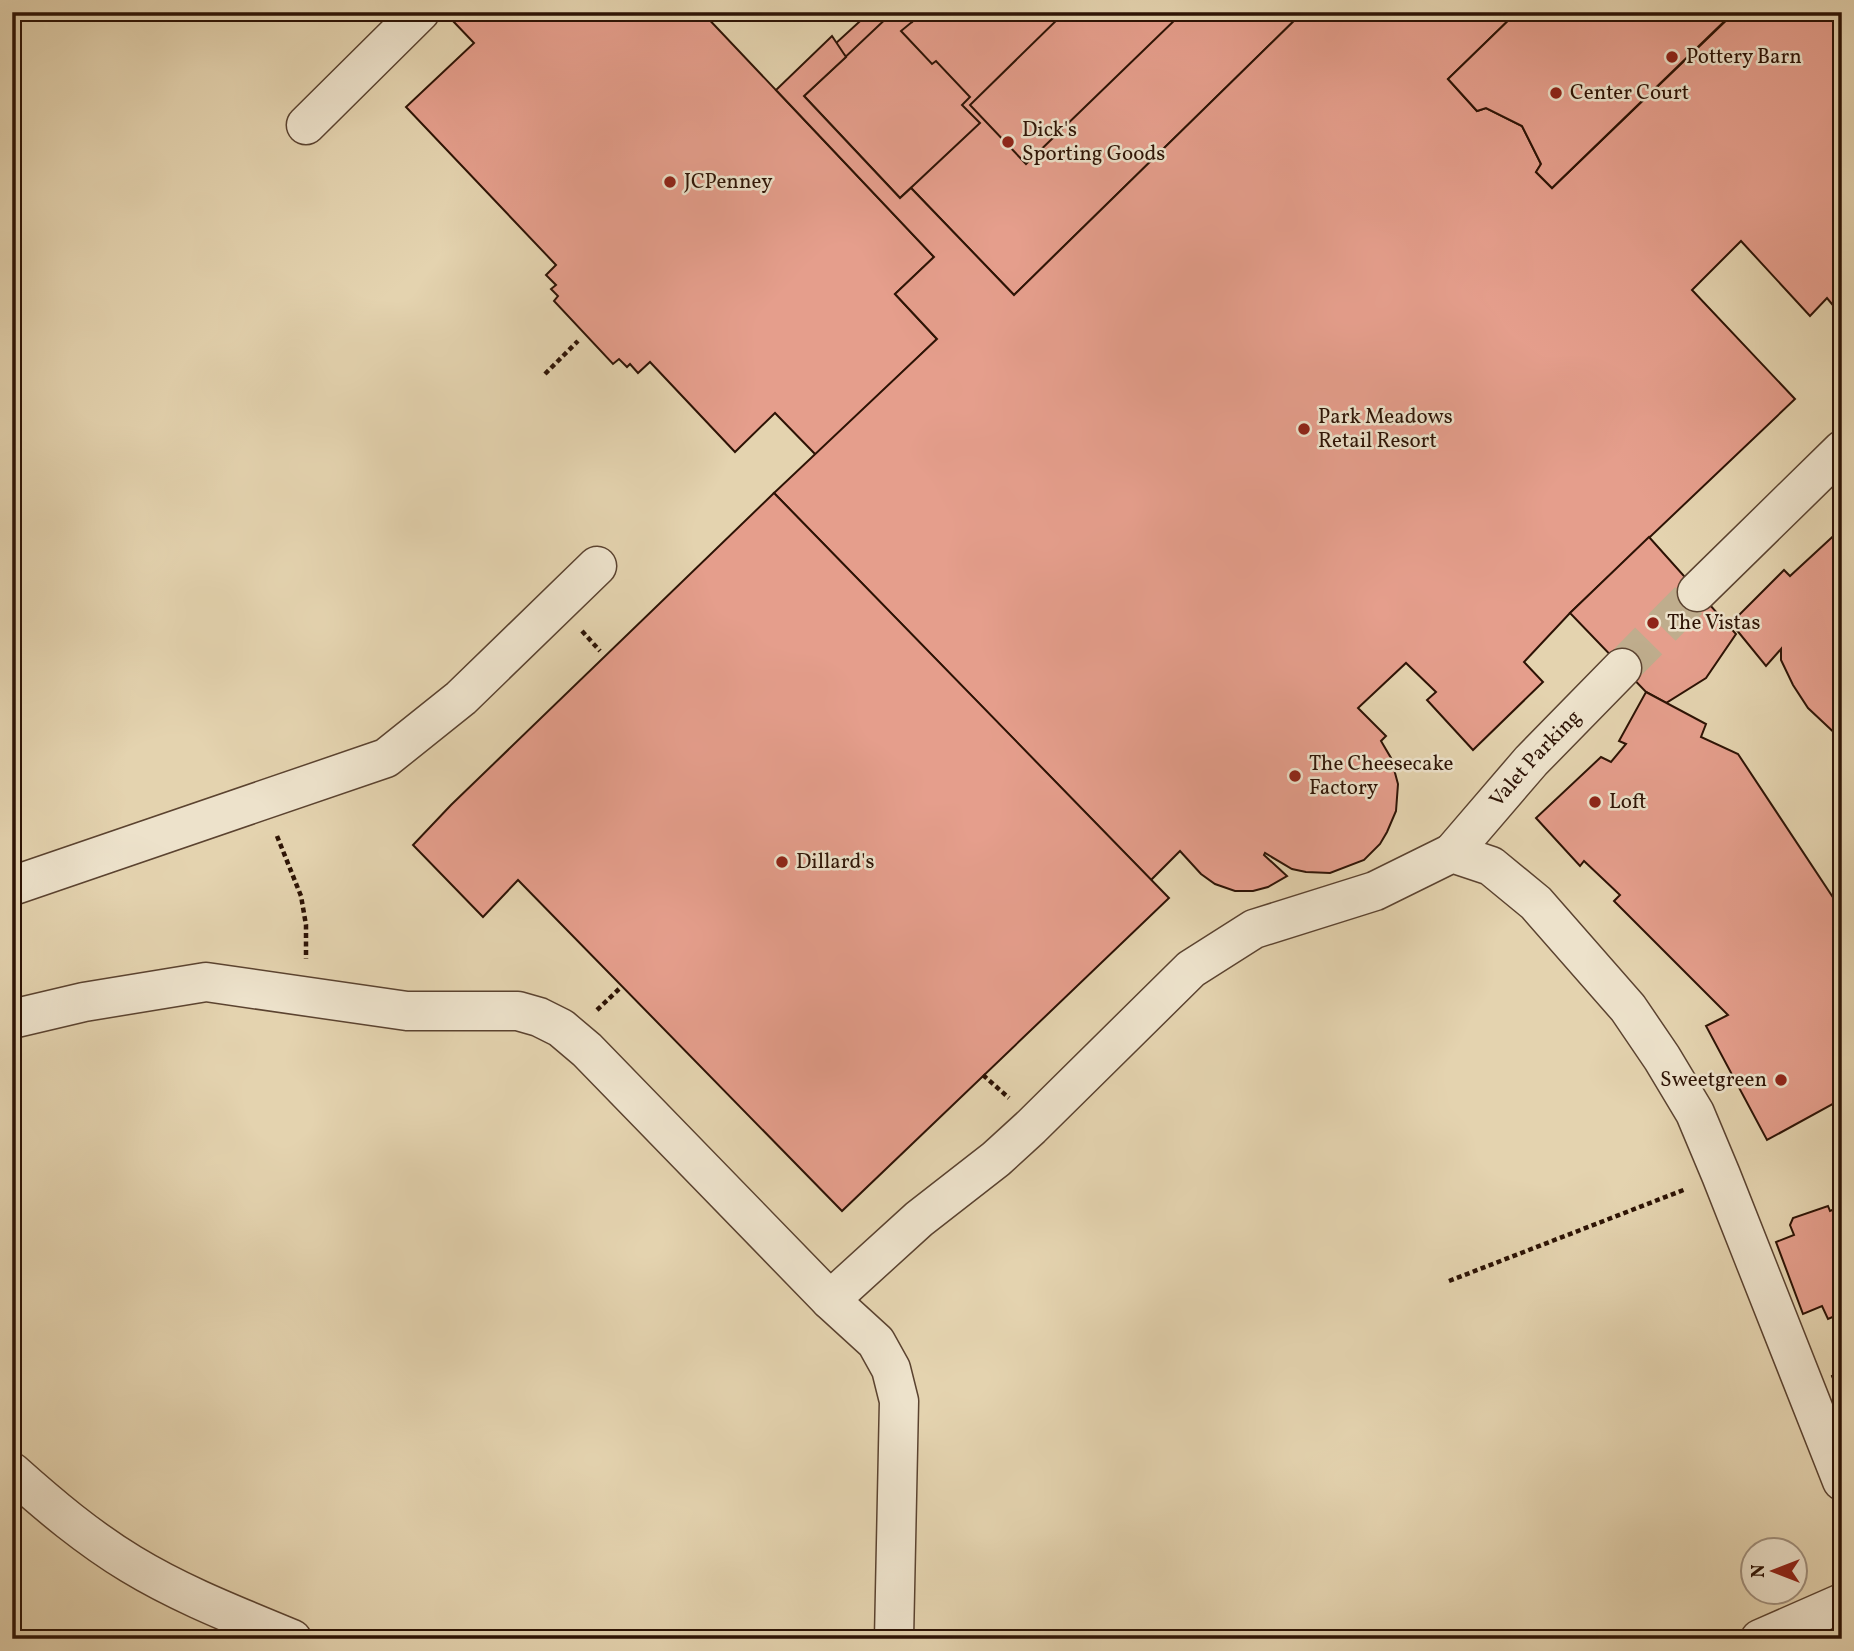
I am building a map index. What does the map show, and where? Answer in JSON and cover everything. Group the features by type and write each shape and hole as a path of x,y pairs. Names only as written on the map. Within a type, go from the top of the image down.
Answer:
{"street":[{"path":"306,125 420,12"},
{"path":"1697,592 1842,450"},
{"path":"12,886 386,758 461,698 597,566"},
{"name":"Valet Parking","path":"1452,852 1531,761 1622,668"},
{"path":"830,1300 919,1219 1014,1143 1143,1020 1191,970 1254,929 1375,891 1452,852 1491,866 1536,902 1628,1008 1662,1058 1695,1113 1842,1481"},
{"path":"12,1019 84,1002 206,982 407,1011 518,1011 540,1017 561,1028 587,1050 830,1300 876,1342 886,1357 899,1401 894,1639"},
{"path":"12,1472 53,1509 132,1565 184,1593 292,1639"},
{"path":"1760,1639 1842,1603"}],"path":[{"path":"545,374 578,341"},
{"path":"276,835 301,896 306,925 306,997"},
{"path":"1448,1281 1721,1175"}],"building":[{"name":"JCPenney","path":"461,12 702,12 934,257 895,294 937,339 816,455 775,413 735,452 650,362 638,373 630,364 627,367 619,359 613,364 554,301 558,296 551,289 556,285 546,275 556,265 406,107 474,43 452,20"},
{"name":"Dick's Sporting Goods","path":"870,12 888,12 891,15 893,12 903,12 912,22 921,12 1303,12 1014,295 911,188 900,198 804,96 846,57 835,44"},
{"path":"893,12 903,12 912,22 901,31 932,64 936,61 970,97 962,105 980,123 900,198 804,96"},
{"path":"1065,12 1175,12 1179,16 1026,164 970,105"},
{"name":"Park Meadows Retail Resort","path":"1303,12 1517,12 1448,79 1477,111 1486,108 1522,126 1541,164 1536,172 1552,188 1735,12 1842,12 1842,303 1836,309 1827,298 1810,316 1741,241 1692,290 1795,399 1570,613 1524,662 1543,682 1473,750 1427,700 1436,692 1406,663 1358,708 1386,736 1381,741 1391,758 1398,784 1396,811 1387,832 1380,844 1364,860 1330,873 1306,872 1292,869 1265,853 1264,855 1287,876 1268,887 1253,891 1235,891 1215,884 1201,874 1180,851 1151,880 774,493 937,339 895,294 934,257 776,90 832,36 846,57 804,96 900,198 911,188 1014,295"},
{"name":"Center Court","path":"1517,12 1734,12 1552,188 1536,172 1541,164 1522,126 1486,108 1477,111 1448,79"},
{"name":"Dillard's","path":"774,493 1169,898 842,1211 518,880 483,917 413,845 451,805"},
{"path":"1842,528 1842,740 1808,708 1781,660 1781,649 1766,666 1731,623 1784,570 1790,576"},
{"name":"The Vistas","path":"1649,537 1736,634 1706,678 1666,703 1646,692 1570,613"},
{"path":"1646,692 1706,724 1701,737 1738,754 1842,911 1842,1099 1767,1140 1706,1026 1728,1015 1614,901 1620,895 1584,861 1580,866 1536,818 1601,757 1611,762 1626,744 1619,741"},
{"path":"1828,1206 1830,1211 1842,1206 1842,1313 1828,1319 1822,1306 1803,1314 1776,1242 1794,1235 1790,1225 1793,1218"},
{"path":"1842,1371 1842,1401 1832,1376"}],"tunnel":[{"path":"1622,668 1697,592"}],"place":[{"name":"Pottery Barn","path":"1672,57"},
{"name":"Center Court","path":"1556,93"},
{"name":"Dick's Sporting Goods","path":"1008,142"},
{"name":"JCPenney","path":"670,182"},
{"name":"Park Meadows Retail Resort","path":"1304,429"},
{"name":"The Vistas","path":"1653,623"},
{"name":"The Cheesecake Factory","path":"1295,776"},
{"name":"Loft","path":"1595,802"},
{"name":"Dillard's","path":"782,862"},
{"name":"Sweetgreen","path":"1781,1080"}]}
